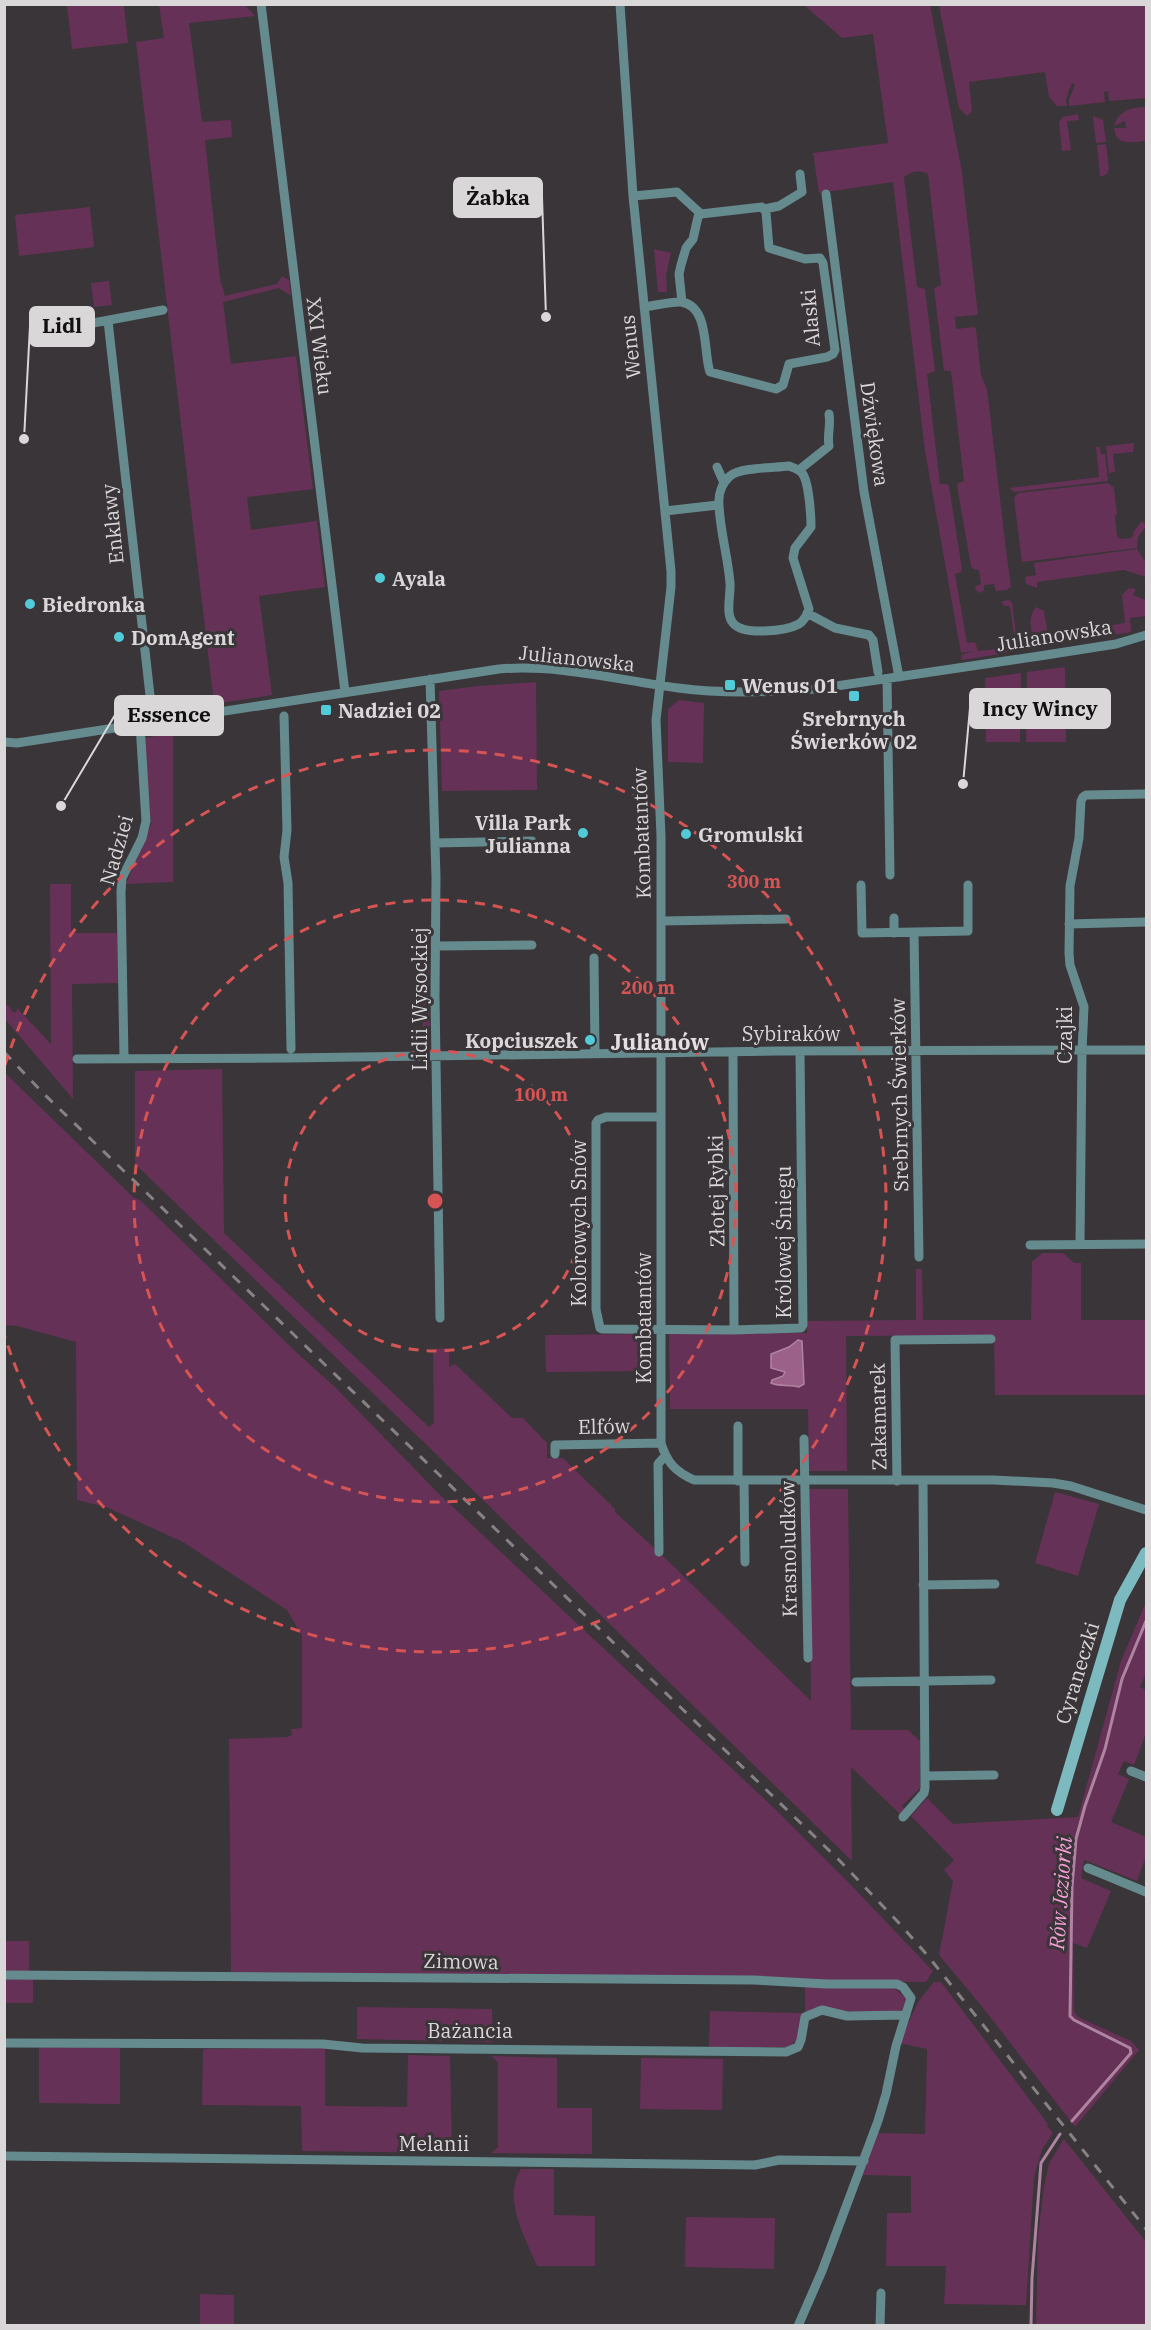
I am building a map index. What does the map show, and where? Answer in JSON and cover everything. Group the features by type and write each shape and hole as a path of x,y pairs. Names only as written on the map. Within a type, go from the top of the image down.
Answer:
{"street":[{"name":"XXI Wieku","path":"261,4 345,692"},
{"name":"Wenus","path":"620,4 633,196 671,587 659,685"},
{"path":"644,307 682,302 679,274 686,248 693,239 698,217 701,214 779,206 802,192 800,174"},
{"path":"633,196 677,192 701,214"},
{"name":"Dźwiękowa","path":"826,194 864,492 899,676"},
{"name":"Alaski","path":"682,302 697,313 702,321 710,372 779,389 783,385 789,364 833,354 835,350 823,263 820,258 805,259 769,248 764,209"},
{"path":"43,340 77,326 163,310"},
{"name":"Enklawy","path":"108,321 153,722"},
{"path":"799,470 829,446 827,433 831,425 829,414"},
{"path":"789,466 799,470 806,481 811,527 795,548 793,558 807,599 807,613 797,625 773,630 742,629 732,623 729,613 730,584 718,505 724,483 731,475 745,471 789,466"},
{"path":"717,467 724,483"},
{"path":"665,511 718,505"},
{"path":"807,613 835,628 869,635 873,640 878,672"},
{"name":"Julianowska","path":"4,741 17,743 499,669 537,668 710,691 770,692 816,689 1116,644 1146,635"},
{"path":"887,678 890,875"},
{"name":"Lidii Wysockiej","path":"430,679 437,946 436,1056 440,1318"},
{"name":"Kombatantów","path":"659,685 656,751 661,836 661,1443 665,1456 678,1472 694,1480 994,1480 1053,1483 1071,1486 1146,1510"},
{"path":"284,716 287,830 284,857 288,883 291,1049"},
{"name":"Nadziei","path":"124,1058 120,892 122,878 142,838 146,821 140,724"},
{"name":"Czajki","path":"1080,1244 1084,1007 1069,960 1069,924 1072,870 1079,838 1081,801 1086,795 1146,794"},
{"path":"435,843 532,841"},
{"path":"861,885 862,933 914,933 968,931 968,885"},
{"path":"894,918 894,933"},
{"path":"661,921 786,919"},
{"path":"1069,924 1146,922"},
{"name":"Srebrnych Świerków","path":"914,933 919,1257"},
{"path":"437,946 532,945"},
{"path":"594,958 595,1053"},
{"name":"Sybiraków","path":"436,1056 660,1052 1146,1050"},
{"name":"Złotej Rybki","path":"733,1052 734,1330"},
{"name":"Królowej Śniegu","path":"661,1331 797,1329 803,1325 800,1052"},
{"path":"77,1059 436,1056"},
{"name":"Kolorowych Snów","path":"661,1117 602,1118 597,1120 595,1130 598,1324 602,1329 661,1331"},
{"path":"1030,1245 1146,1244"},
{"name":"Zakamarek","path":"897,1481 895,1340 991,1339"},
{"path":"738,1426 745,1562"},
{"name":"Krasnoludków","path":"804,1439 808,1658"},
{"name":"Elfów","path":"555,1454 555,1445 661,1443"},
{"path":"659,1552 658,1464 665,1456"},
{"path":"903,1817 924,1793 925,1776 922,1480"},
{"name":"Cyraneczki","path":"1057,1810 1120,1600 1146,1552"},
{"path":"923,1585 995,1584"},
{"path":"856,1682 991,1680"},
{"path":"1131,1771 1146,1777"},
{"path":"925,1776 994,1775"},
{"path":"1088,1868 1146,1892"},
{"name":"Zimowa","path":"4,1975 753,1980 827,1984 897,1984 907,1991 911,1998 906,2015"},
{"name":"Bażancia","path":"4,2043 323,2044 362,2048 786,2052 798,2048 805,2017 814,2011 822,2010 847,2016 906,2015"},
{"path":"798,2325 822,2271 864,2161 886,2094 896,2046 906,2015"},
{"name":"Melanii","path":"4,2156 755,2165 779,2160 864,2161"},
{"path":"880,2325 881,2293"}],"shaded area":[{"path":"67,5 124,5 128,43 72,49"},
{"path":"159,5 245,5 255,16 189,23 202,122 231,120 232,137 205,140 220,279 225,296 277,284 282,276 289,280 291,296 279,288 223,302 231,364 296,356 313,489 247,497 251,530 317,521 325,587 259,596 272,695 214,704 136,42 164,38"},
{"path":"804,5 930,5 962,172 978,315 955,317 956,329 973,327 976,329 981,375 987,389 1011,586 1007,590 996,591 994,584 984,585 981,593 975,590 976,586 981,584 979,570 971,566 957,486 958,483 964,481 951,371 944,371 934,288 941,285 928,174 913,172 904,177 917,287 925,289 935,371 927,374 940,484 949,486 962,569 961,572 955,574 967,643 975,642 978,651 1006,648 1005,640 1014,637 1010,606 1004,606 1002,603 1009,600 1012,603 1017,641 1006,653 962,660 961,655 973,651 961,653 925,451 893,182 819,193 813,153 888,143 873,34 842,38"},
{"path":"939,5 1146,5 1146,98 1109,101 1108,91 1104,92 1105,102 1069,106 1069,99 1075,85 1072,83 1066,99 1067,106 1057,106 1049,97 1045,72 969,82 972,111 967,116 959,108"},
{"path":"1146,107 1146,141 1121,141 1115,134 1114,128 1126,128 1125,121 1114,126 1119,116 1131,109"},
{"path":"1078,114 1079,120 1067,121 1071,150 1062,151 1059,122 1063,117"},
{"path":"1093,116 1103,120 1106,142 1096,143"},
{"path":"1106,144 1109,169 1107,174 1100,177 1097,145"},
{"path":"90,207 94,247 19,256 15,215"},
{"path":"654,249 671,253 666,275 667,292 658,292"},
{"path":"109,281 112,305 94,307 91,283"},
{"path":"1134,443 1133,452 1113,454 1115,472 1109,473 1106,446"},
{"path":"1096,447 1100,447 1101,454 1105,454 1108,481 1014,492 1010,488 1099,477"},
{"path":"1108,483 1114,488 1117,536 1120,539 1132,538 1134,531 1142,521 1146,526 1138,537 1137,548 1022,562 1014,498 1018,493"},
{"path":"1137,549 1146,563 1146,577 1124,570 1037,582 1037,588 1026,584 1025,577 1036,575 1034,563"},
{"path":"1129,588 1136,589 1133,595 1146,600 1146,616 1130,618 1131,632 1073,636 1073,638 1047,645 1035,639 1031,628 1031,617 1036,607 1044,611 1048,635 1125,623 1122,595"},
{"path":"1065,667 1066,742 1026,742 1027,672"},
{"path":"1021,673 1020,742 986,742 985,678"},
{"path":"536,682 537,790 442,791 439,691"},
{"path":"679,700 704,703 703,763 668,762 668,709"},
{"path":"173,733 173,882 126,884 151,824 144,738"},
{"path":"50,884 71,884 71,933 117,933 118,983 72,984 73,1099 5,1019 4,1001 13,1012 16,1013 17,1008 51,1044"},
{"path":"421,943 429,943 430,1038 428,1047 423,1046"},
{"path":"222,1069 224,1233 429,1427 434,1423 433,1349 449,1348 449,1367 455,1364 512,1418 523,1418 547,1443 547,1458 563,1458 615,1509 615,1512 811,1701 809,1489 848,1489 851,1730 908,1730 920,1741 920,1788 902,1806 905,1809 900,1814 851,1767 852,1861 436,1454 135,1164 135,1071"},
{"path":"4,1072 336,1388 438,1493 775,1809 933,1971 926,1982 231,1973 229,1739 287,1737 292,1735 291,1729 302,1728 302,1636 287,1610 183,1542 106,1507 77,1500 76,1342 17,1326 5,1325"},
{"path":"1042,1253 1063,1253 1074,1263 1081,1263 1081,1320 1146,1320 1146,1395 995,1395 994,1335 846,1336 847,1471 809,1471 808,1409 670,1409 669,1334 807,1333 807,1321 916,1320 916,1269 922,1269 923,1320 1031,1320 1032,1262"},
{"path":"644,1334 652,1345 652,1371 546,1372 545,1335"},
{"path":"798,1340 802,1341 804,1384 799,1387 771,1383 772,1380 783,1376 785,1372 771,1368 771,1354 789,1347"},
{"path":"1055,1492 1099,1504 1078,1576 1035,1563"},
{"path":"1146,1602 1146,1673 1140,1687 1146,1690 1146,1733 1134,1765 1124,1761 1118,1774 1129,1779 1111,1822 1146,1837 1146,1856 1137,1881 1084,1860 1081,1878 1111,1891 1087,1948 1073,1943 1074,2011 1078,2017 1131,2041 1139,2050 1075,2127 984,2009 939,1955 953,1881 944,1870 954,1860 911,1816 927,1798 953,1824 1078,1817 1121,1661"},
{"path":"5,1941 29,1941 29,1972 5,1971"},
{"path":"5,1978 33,1979 33,2003 5,2003"},
{"path":"934,1982 941,1982 1053,2133 1042,2150 1034,2177 1026,2305 944,2304 946,2266 886,2266 887,2213 911,2213 911,2176 863,2175 877,2133 925,2134 927,2049 899,2043 918,2002"},
{"path":"805,1987 894,1988 906,1998 903,2010 899,2011 851,2012 816,2008 805,2013"},
{"path":"357,2007 492,2009 493,2042 357,2039"},
{"path":"710,2011 802,2013 798,2037 786,2047 709,2047"},
{"path":"39,2047 120,2048 120,2104 39,2103"},
{"path":"325,2048 325,2106 407,2107 408,2055 450,2056 452,2153 302,2151 301,2106 202,2105 203,2049"},
{"path":"492,2056 557,2058 557,2108 592,2108 592,2154 491,2153 498,2147 498,2063"},
{"path":"641,2058 723,2059 722,2110 640,2109"},
{"path":"1064,2139 1146,2242 1146,2325 1036,2325 1038,2235 1044,2187 1049,2163"},
{"path":"521,2169 554,2169 554,2215 595,2216 595,2266 537,2266 517,2218 514,2192"},
{"path":"686,2217 775,2218 774,2269 685,2267"},
{"path":"200,2294 234,2295 234,2325 200,2325"}],"waterway":[{"name":"Rów Jeziorki","path":"1072,2121 1131,2053 1130,2048 1070,2016 1072,1887 1076,1839 1085,1806 1105,1749 1122,1679 1146,1621"},
{"name":"Rów Jeziorki","path":"1031,2326 1032,2278 1041,2163 1060,2134"}],"railway":[{"path":"4,1052 44,1094 838,1859 928,1956 1146,2229"}],"place":[{"name":"Żabka","path":"546,317"},
{"name":"Lidl","path":"24,439"},
{"name":"Ayala","path":"380,578"},
{"name":"Biedronka","path":"30,604"},
{"name":"DomAgent","path":"119,637"},
{"name":"Wenus 01","path":"730,685"},
{"name":"Srebrnych Świerków 02","path":"854,696"},
{"name":"Nadziei 02","path":"326,710"},
{"name":"Incy Wincy","path":"963,784"},
{"name":"Essence","path":"61,806"},
{"name":"Villa Park Julianna","path":"583,833"},
{"name":"Gromulski","path":"686,834"},
{"name":"Kopciuszek","path":"590,1040"}],"district":[{"name":"Julianów","path":"660,1041"}]}
